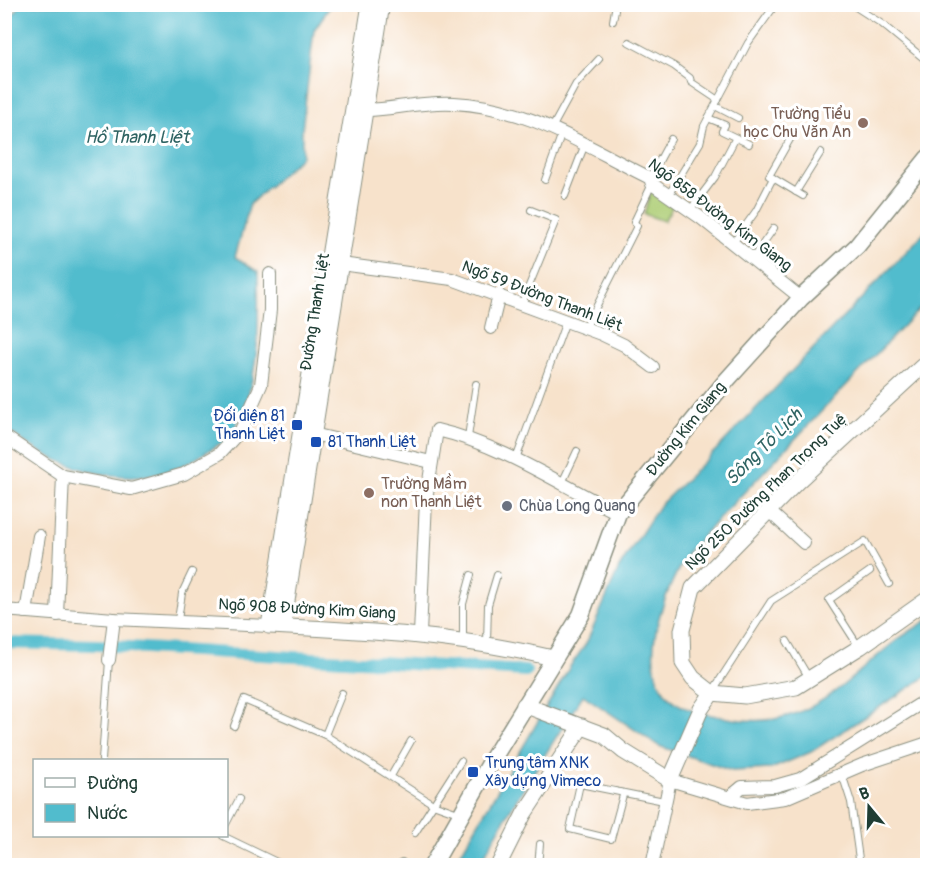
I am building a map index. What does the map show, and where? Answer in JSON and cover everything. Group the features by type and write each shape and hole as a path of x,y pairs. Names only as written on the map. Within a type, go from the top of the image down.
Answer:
{"main road":[{"name":"Đường Kim Giang","path":"432,866 524,705 581,615 618,513 726,381 801,298 857,246 927,158"}],"street":[{"name":"Đường Thanh Liệt","path":"276,626 370,4"},
{"name":"Đường Thanh Liệt","path":"276,626 313,434 367,110 382,4"},
{"name":"Ngõ 858 Đường Kim Giang","path":"367,110 453,103 514,112 585,144 651,181 801,298"},
{"name":"Ngõ 59 Đường Thanh Liệt","path":"341,264 452,279 586,327 624,345 653,367"},
{"path":"4,436 63,476 131,489 184,474 219,454 241,430 261,386 270,309 270,274"},
{"path":"490,328 499,295"},
{"name":"Ngõ 250 Đường Phan Trọng Tuệ","path":"712,693 693,678 683,663 682,630 693,588 769,511 927,361"},
{"path":"420,634 426,500 437,430 468,437 516,459 561,485 618,513"},
{"path":"313,434 431,462"},
{"path":"57,615 63,476"},
{"path":"769,511 804,543"},
{"path":"26,612 39,536"},
{"path":"652,866 664,801 673,772 701,709 712,693 745,696 796,687 860,647 927,599"},
{"name":"Ngõ 908 Đường Kim Giang","path":"4,610 57,615 112,625 178,620 420,634 487,643 553,658"},
{"path":"110,660 112,625"},
{"path":"730,797 742,787 775,786 800,779 927,699"},
{"path":"524,705 604,735 624,752 747,803 785,798 909,747 927,743"},
{"path":"498,866 524,814 578,724"}],"lane":[{"path":"613,21 616,4"},
{"path":"669,194 700,143 708,118 748,43 776,4"},
{"path":"851,4 882,24 927,62"},
{"path":"629,42 674,66 716,103 738,118"},
{"path":"545,180 557,131 576,84 599,59"},
{"path":"708,118 725,125 723,131 749,144"},
{"path":"794,134 770,176 803,196"},
{"path":"586,327 637,226 634,222 671,139"},
{"path":"690,210 715,177 734,141"},
{"path":"565,196 585,144"},
{"path":"796,192 821,152"},
{"path":"733,243 756,212 773,178"},
{"path":"522,303 556,220 531,210"},
{"path":"752,259 774,228"},
{"path":"516,459 567,320"},
{"path":"468,437 476,384"},
{"path":"561,485 577,452"},
{"path":"712,693 771,601 865,541 890,584"},
{"path":"860,647 829,600 870,571"},
{"path":"178,620 182,593 192,572"},
{"path":"463,639 463,604 471,575"},
{"path":"487,643 488,605 496,575"},
{"path":"787,641 810,679"},
{"path":"102,759 110,660"},
{"path":"325,735 342,693"},
{"path":"234,726 244,700 325,735 433,804 461,814"},
{"path":"391,776 411,741"},
{"path":"415,833 461,761"},
{"path":"842,774 851,802 860,866"},
{"path":"623,795 611,839 570,829 580,784 623,795 664,801"},
{"path":"228,820 239,799"},
{"path":"225,837 285,866"},
{"path":"538,866 540,844"}],"green space":[{"path":"651,190 674,204 664,221 644,214"}],"water":[{"name":"Hồ Thanh Liệt","path":"21,5 331,5 314,30 302,130 302,156 250,204 235,257 258,272 258,334 248,394 227,439 179,467 153,475 101,474 75,467 50,456 5,428 4,25"},
{"name":"Sông Tô Lịch","path":"927,230 927,301 689,550 672,584 657,624 654,665 659,683 670,698 680,705 704,714 737,719 777,719 797,713 824,699 897,640 927,620 927,676 811,752 771,769 732,771 659,746 583,695 510,810 479,865 453,866 571,665 586,644 619,568 659,506 716,450"}],"waterway":[{"path":"4,643 97,645 526,671"}],"place":[{"name":"Trường Tiểu học Chu Văn An","path":"863,123"},
{"name":"Đối diện 81 Thanh Liệt","path":"297,425"},
{"name":"81 Thanh Liệt","path":"316,442"},
{"name":"Trường Mầm non Thanh Liệt","path":"369,493"},
{"name":"Chùa Long Quang","path":"507,506"},
{"name":"Trung tâm XNK Xây dựng Vimeco","path":"473,772"}]}
